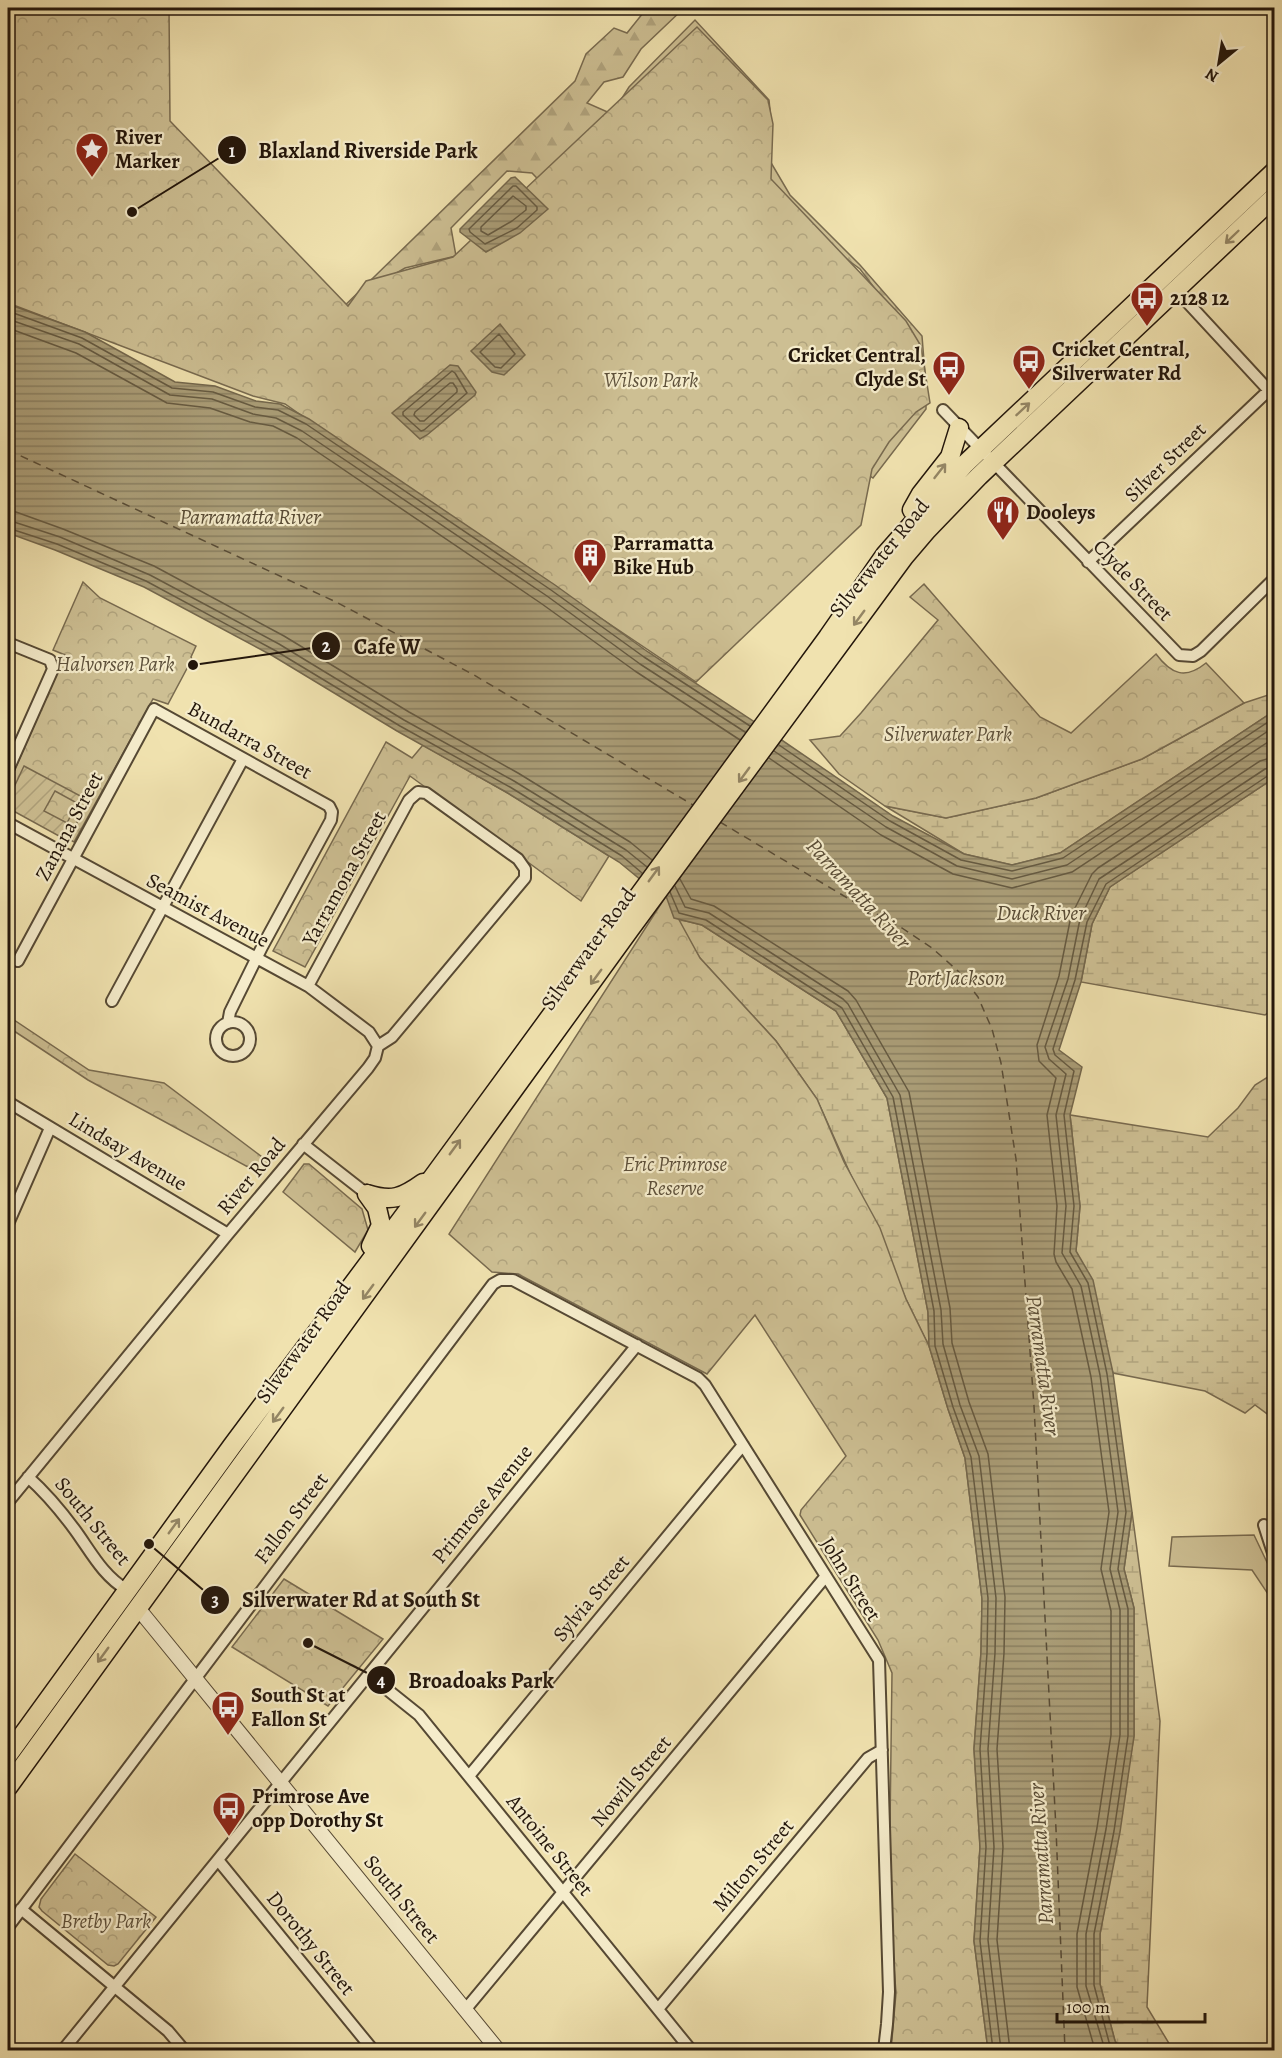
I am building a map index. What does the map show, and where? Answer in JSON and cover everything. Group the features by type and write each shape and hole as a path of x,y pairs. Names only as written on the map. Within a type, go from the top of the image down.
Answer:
{"highway":[{"name":"Silverwater Road","path":"9,1787 625,925 889,563 927,530 987,456 1275,172"},
{"name":"Silverwater Road","path":"987,456 1176,290 1275,197"},
{"path":"889,563 921,494 950,456 959,428"},
{"name":"Silverwater Road","path":"8,1755 321,1325 625,925"},
{"path":"367,1194 382,1199 400,1197 433,1177"},
{"path":"321,1325 320,1320 323,1313 378,1234 381,1226 380,1216 367,1194"},
{"path":"8,1743 25,1729"}],"street":[{"path":"1176,290 1272,393"},
{"name":"Silver Street","path":"1088,562 1272,393"},
{"name":"Clyde Street","path":"943,410 1179,655 1193,656 1201,651 1275,579"},
{"path":"8,643 50,660 54,669 8,770"},
{"name":"Bundarra Street","path":"154,709 328,806 332,812 331,820 257,958"},
{"name":"Zanana Street","path":"18,961 154,709"},
{"path":"112,1001 243,759"},
{"name":"River Road","path":"8,1502 372,1063 378,1046 392,1037 525,878 525,869 518,859 426,793 418,792"},
{"name":"Yarramona Street","path":"308,986 410,800 418,792"},
{"name":"Seamist Avenue","path":"8,823 308,986 369,1032 378,1046"},
{"path":"228,1023 230,1012 257,958"},
{"name":"Lindsay Avenue","path":"8,1102 228,1234"},
{"path":"8,1224 11,1210 50,1128"},
{"path":"303,1144 367,1194"},
{"name":"John Street","path":"500,1280 513,1280 523,1284 698,1378 705,1385 879,1660 888,1992 888,2024 884,2050"},
{"name":"Fallon Street","path":"8,1927 489,1289 500,1280"},
{"name":"Primrose Avenue","path":"63,2050 637,1345"},
{"name":"Sylvia Street","path":"469,1776 743,1445"},
{"name":"South Street","path":"28,1477 51,1500 76,1531 96,1562 118,1585 127,1590"},
{"path":"1264,1525 1275,1556"},
{"name":"Nowill Street","path":"465,2010 826,1576"},
{"name":"South Street","path":"137,1607 498,2050"},
{"name":"Antoine Street","path":"369,1675 419,1715 692,2050"},
{"name":"Milton Street","path":"658,2009 868,1758 882,1750"},
{"name":"Dorothy Street","path":"218,1860 373,2050"},
{"path":"21,1909 168,2031 184,2050"}],"green space":[{"name":"Wilson Park","path":"8,8 169,8 170,121 348,306 366,281 453,257 697,27 768,100 773,124 771,179 906,321 921,346 930,403 916,412 889,442 872,469 861,525 696,682 285,404 253,396 8,303"},
{"path":"647,8 683,9 641,49 623,77 604,82 587,103 612,114 629,87 695,20 769,100 772,130 770,161 790,195 860,265 922,336 926,409 873,478 858,468 901,323 860,269 830,247 562,204 532,173 507,171 451,228 456,256 405,268 376,285 333,317 575,81 586,54 614,28 627,33"},
{"name":"Halvorsen Park","path":"83,582 100,598 196,646 192,659 168,704 153,699 74,842 8,805 8,785 65,655 53,650"},
{"name":"Silverwater Park","path":"924,584 1040,717 1071,733 1156,654 1167,666 1179,672 1191,672 1206,663 1244,703 1142,759 1036,798 946,818 885,806 839,774 810,740 840,736 938,620 910,597"},
{"path":"1274,693 1274,711 1060,853 1012,865 964,854 885,806 946,818 1036,798 1142,759 1244,703"},
{"path":"386,742 412,758 423,745 506,792 609,856 581,901 410,776 305,967 273,951"},
{"path":"24,766 88,800 68,841 8,808 8,800","holes":["55,791 77,803 67,823 44,811"]},
{"path":"1274,778 1274,1008 1265,1015 1081,982 1092,924 1110,887"},
{"name":"Eric Primrose Reserve","path":"666,896 700,958 776,1041 817,1099 844,1162 880,1228 906,1299 929,1346 965,1458 982,1599 981,1652 974,1749 980,1847 974,1941 988,2050 891,2050 896,1993 889,1901 892,1673 878,1640 800,1515 801,1510 846,1456 755,1315 707,1374 518,1274 492,1272 449,1234"},
{"path":"674,918 702,925 836,1011 887,1098 928,1312 929,1346 817,1099 776,1041 700,958"},
{"path":"8,1016 89,1070 164,1083 270,1163 261,1174 88,1080 8,1027"},
{"path":"1274,1073 1274,1419 1255,1405 1245,1413 1205,1391 1113,1373 1076,1251 1080,1206 1070,1115 1208,1137 1238,1108 1255,1085"},
{"path":"304,1164 309,1164 362,1209 368,1230 355,1252 283,1192"},
{"path":"1132,1512 1160,1721 1147,2007 1173,2050 1121,2050 1115,2041 1100,1984 1100,1934 1134,1736 1134,1608 1124,1569"},
{"path":"1254,1535 1274,1577 1274,1603 1252,1570 1169,1566 1172,1537"},
{"path":"284,1579 383,1639 328,1706 232,1647"},
{"name":"Bretby Park","path":"75,1854 156,1917 114,1966 108,1965 39,1907 41,1899"}],"water":[{"path":"515,177 548,209 520,233 486,252 460,232 460,229 511,178"},
{"name":"Port Jackson","path":"8,304 85,332 175,382 215,386 256,401 280,404 309,419 555,585 648,652 893,816 964,854 1012,865 1060,853 1274,711 1274,778 1110,887 1092,924 1081,982 1059,1050 1082,1067 1070,1115 1080,1206 1076,1251 1093,1280 1113,1373 1132,1512 1124,1569 1134,1608 1134,1736 1120,1832 1100,1934 1100,1984 1115,2041 1121,2050 988,2050 974,1941 980,1847 974,1749 981,1652 982,1599 965,1458 929,1346 928,1312 887,1098 836,1011 702,925 674,918 666,896 652,889 619,862 506,792 397,731 273,656 144,587 8,533"},
{"path":"500,324 525,355 504,375 492,372 471,351"},
{"path":"450,365 458,366 476,392 475,395 420,439 392,413"}],"ferry route":[{"path":"8,450 336,602 474,675 693,805"},
{"path":"720,822 902,928 932,948 958,971 978,997 992,1029 1001,1063 1016,1159 1034,1406 1065,2050"}],"place":[{"name":"River Marker","path":"92,178"},
{"name":"Blaxland Riverside Park","path":"132,212"},
{"name":"2128 12","path":"1147,327"},
{"name":"Cricket Central, Silverwater Rd","path":"1029,390"},
{"name":"Cricket Central, Clyde St","path":"949,396"},
{"name":"Dooleys","path":"1003,541"},
{"name":"Parramatta Bike Hub","path":"590,584"},
{"name":"Cafe W","path":"193,665"},
{"name":"Silverwater Rd at South St","path":"149,1544"},
{"name":"Broadoaks Park","path":"308,1643"},
{"name":"South St at Fallon St","path":"228,1736"},
{"name":"Primrose Ave opp Dorothy St","path":"229,1837"}],"water label":[{"name":"Parramatta River","path":"250,516"},
{"name":"Parramatta River","path":"859,893"},
{"name":"Duck River","path":"1041,912"},
{"name":"Parramatta River","path":"1044,1365"},
{"name":"Parramatta River","path":"1040,1854"}]}
